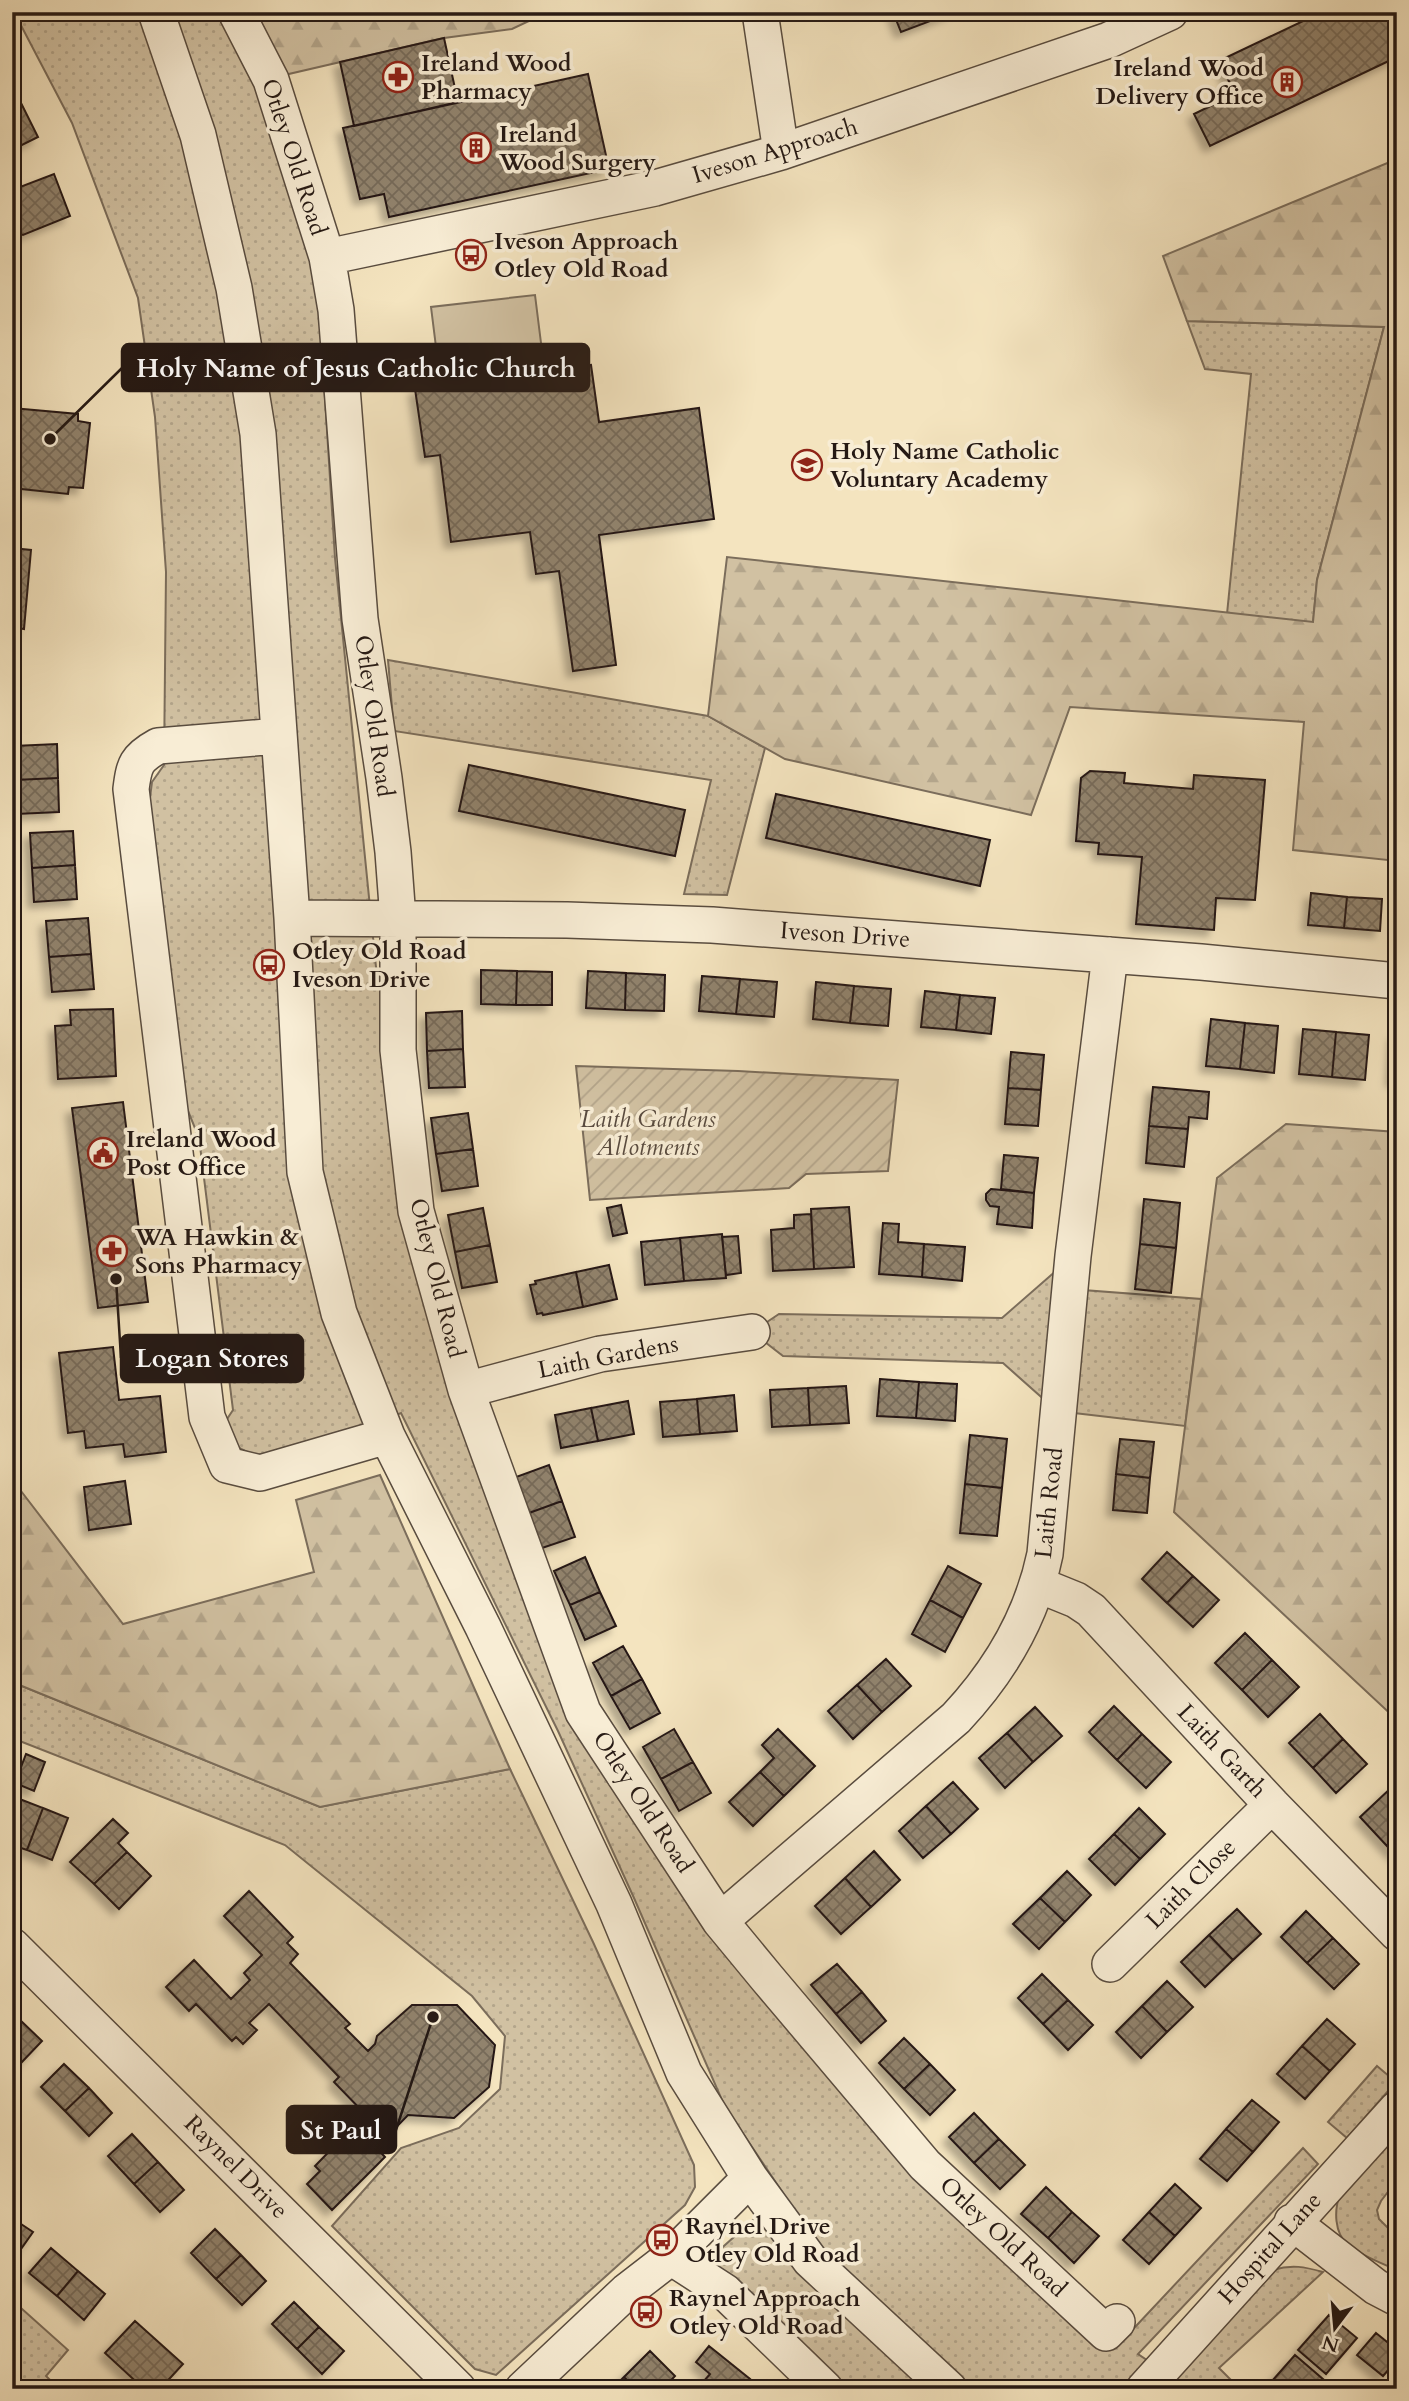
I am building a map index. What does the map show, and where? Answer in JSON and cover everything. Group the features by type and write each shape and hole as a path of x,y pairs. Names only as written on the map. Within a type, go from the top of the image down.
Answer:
{"street":[{"path":"156,12 198,135 240,322 258,434 292,918 305,1172 339,1314 387,1436 484,1627 614,1904 684,2073 750,2178 810,2260 949,2389"},
{"name":"Otley Old Road","path":"236,12 271,80 327,257 336,310 360,619 384,778 398,919 398,1050 416,1211 466,1390 583,1712 720,1921 925,2165 1106,2333 1117,2322"},
{"path":"760,12 781,152"},
{"name":"Iveson Approach","path":"327,257 655,188 781,152 1109,40 1170,12"},
{"path":"278,736 158,746 142,755 133,771 131,789 207,1417 227,1465 260,1472 387,1436"},
{"name":"Iveson Drive","path":"292,918 567,920 712,925 1110,955 1397,981"},
{"name":"Laith Road","path":"720,1921 956,1718 977,1696 1004,1657 1030,1610 1039,1585 1045,1554 1073,1256 1110,955"},
{"name":"Laith Gardens","path":"466,1390 600,1354 752,1332"},
{"name":"Laith Garth","path":"1039,1585 1064,1594 1091,1610 1397,1933"},
{"name":"Laith Close","path":"1110,1964 1272,1804"},
{"name":"Raynel Drive","path":"12,1946 458,2389"},
{"name":"Hospital Lane","path":"1144,2389 1292,2222 1397,2109"},
{"path":"523,2389 627,2291 671,2257 750,2178"},
{"path":"1292,2222 1376,2287 1397,2298"},
{"path":"671,2257 725,2292 825,2389"}],"green space":[{"path":"14,12 220,12 257,87 318,287 335,558 376,967 398,1050 416,1211 583,1712 925,2165 1121,2342 1303,2148 1318,2164 1138,2354 1172,2377 1273,2270 1298,2267 1323,2272 1219,2368 1240,2389 846,2389 802,2346 716,2272 715,2254 783,2193 725,2107 558,1731 401,1413 356,1431 260,1458 237,1447 225,1422 233,1410 199,1138 184,1101 149,806 152,782 164,765 166,572 155,417 138,298 72,123"},
{"path":"255,12 527,12 531,20 512,29 444,38 280,76"},
{"path":"1397,159 1397,861 1293,850 1304,722 1070,707 1031,815 785,759 708,716 727,557 1313,622 1317,580 1384,327 1187,321 1163,256"},
{"path":"535,295 543,359 439,371 431,307"},
{"path":"1187,321 1384,327 1317,580 1313,623 1227,614 1251,374 1205,369"},
{"path":"388,660 708,716 765,748 727,895 684,894 711,780 394,731"},
{"name":"Laith Gardens Allotments","path":"576,1066 898,1080 888,1171 806,1174 789,1188 590,1200"},
{"path":"1286,1124 1397,1132 1397,1720 1174,1512 1217,1178"},
{"path":"1073,1256 1070,1289 1201,1299 1185,1426 1057,1411 1003,1363 783,1356 752,1332 779,1314 1002,1318"},
{"path":"380,1475 510,1769 320,1807 12,1682 12,1493 21,1491 123,1624 314,1572 296,1500"},
{"path":"12,1682 320,1807 510,1769 593,1942 694,2165 695,2187 685,2205 496,2375 475,2369 332,2226 401,2148 459,2128 500,2089 505,2036 472,1996 285,1845 12,1738"},
{"path":"1377,2066 1396,2082 1347,2138 1328,2122"},
{"path":"1397,2128 1397,2180 1377,2210 1379,2219 1397,2237 1397,2270 1348,2245 1340,2234 1336,2214 1343,2188"},
{"path":"12,2300 68,2350 46,2376 59,2389 12,2387"}],"building":[{"path":"893,12 930,12 933,20 901,32"},
{"path":"930,12 953,12 933,20"},
{"name":"Ireland Wood Delivery Office","path":"1322,12 1397,12 1397,35 1393,37 1397,45 1397,57 1210,146 1194,114 1235,94 1223,69 1227,67 1223,59"},
{"name":"Ireland Wood Pharmacy","path":"444,38 458,102 354,126 340,62"},
{"name":"Ireland Wood Surgery","path":"588,74 609,169 389,217 384,194 360,199 343,128"},
{"path":"12,87 21,103 12,108"},
{"path":"21,103 38,137 12,150 12,108"},
{"path":"54,174 70,216 23,235 16,231 12,223 12,208 17,207 12,190"},
{"path":"591,365 599,422 699,408 714,519 599,535 616,665 573,671 559,571 536,574 530,532 451,542 440,455 425,457 415,389"},
{"path":"12,408 78,414 78,421 90,423 83,488 69,487 68,494 12,488"},
{"path":"12,548 31,550 24,629 12,627"},
{"path":"57,744 58,778 15,780 14,746"},
{"path":"469,765 685,810 675,856 459,811"},
{"path":"1090,771 1125,773 1124,783 1193,789 1194,775 1265,780 1255,900 1216,898 1214,930 1136,924 1142,857 1098,854 1099,843 1076,841 1081,778"},
{"path":"58,778 59,812 16,814 15,780"},
{"path":"776,794 990,840 980,886 766,838"},
{"path":"73,831 75,865 32,868 30,833"},
{"path":"75,865 77,899 34,902 32,868"},
{"path":"1311,893 1347,897 1344,928 1308,925"},
{"path":"1347,897 1382,899 1380,931 1344,928"},
{"path":"88,918 91,954 49,957 46,921"},
{"path":"91,954 94,989 52,992 49,957"},
{"path":"481,970 517,971 516,1005 481,1004"},
{"path":"517,971 552,972 552,1005 516,1005"},
{"path":"588,971 626,973 625,1010 586,1008"},
{"path":"626,973 665,975 664,1011 625,1010"},
{"path":"702,976 740,979 736,1014 699,1011"},
{"path":"740,979 777,982 774,1017 736,1014"},
{"path":"816,982 854,986 850,1023 813,1019"},
{"path":"854,986 891,989 888,1026 850,1023"},
{"path":"925,991 960,995 956,1030 921,1027"},
{"path":"960,995 995,998 991,1034 956,1030"},
{"path":"113,1009 116,1076 58,1079 55,1026 71,1025 70,1010"},
{"path":"462,1011 463,1049 427,1051 426,1013"},
{"path":"1211,1019 1245,1023 1240,1069 1206,1066"},
{"path":"1245,1023 1278,1026 1274,1073 1240,1069"},
{"path":"1303,1029 1336,1032 1332,1077 1299,1074"},
{"path":"1336,1032 1369,1035 1365,1080 1332,1077"},
{"path":"1397,1034 1397,1081 1392,1080"},
{"path":"463,1049 465,1087 429,1088 427,1051"},
{"path":"1011,1052 1044,1055 1041,1090 1008,1088"},
{"path":"1153,1087 1209,1092 1207,1119 1189,1117 1188,1129 1149,1126"},
{"path":"1008,1088 1041,1090 1038,1126 1005,1124"},
{"path":"123,1102 148,1302 98,1308 72,1108"},
{"path":"468,1113 473,1149 436,1154 431,1118"},
{"path":"1149,1126 1188,1129 1184,1167 1146,1163"},
{"path":"473,1149 478,1186 442,1191 436,1154"},
{"path":"1004,1155 1038,1158 1034,1193 1001,1189"},
{"path":"991,1189 1034,1193 1032,1228 997,1224 999,1207 990,1206 986,1200 986,1194"},
{"path":"1144,1199 1180,1203 1176,1248 1140,1244"},
{"path":"621,1205 627,1233 613,1236 607,1208"},
{"path":"849,1207 854,1267 814,1269 811,1209"},
{"path":"483,1208 490,1245 455,1252 448,1215"},
{"path":"811,1214 814,1269 773,1271 771,1230 794,1228 794,1215"},
{"path":"883,1223 899,1224 898,1242 924,1244 922,1277 879,1274"},
{"path":"722,1234 726,1278 684,1281 680,1238"},
{"path":"738,1236 741,1273 726,1275 722,1237"},
{"path":"680,1238 684,1281 645,1285 641,1242"},
{"path":"924,1244 965,1247 962,1281 922,1277"},
{"path":"1140,1244 1176,1248 1171,1293 1135,1289"},
{"path":"490,1245 497,1282 462,1288 455,1252"},
{"path":"609,1265 617,1299 583,1307 576,1272"},
{"path":"576,1272 583,1307 537,1314 530,1285 536,1284 535,1281"},
{"path":"113,1347 119,1400 160,1396 166,1452 125,1457 123,1444 86,1448 84,1431 68,1433 59,1353"},
{"path":"880,1379 919,1382 916,1418 877,1416"},
{"path":"919,1382 957,1384 955,1421 916,1418"},
{"path":"846,1386 849,1423 810,1425 808,1388"},
{"path":"808,1388 810,1425 772,1427 770,1390"},
{"path":"734,1395 737,1431 700,1434 697,1399"},
{"path":"697,1399 700,1434 663,1437 660,1402"},
{"path":"628,1401 634,1434 598,1441 591,1408"},
{"path":"591,1408 598,1441 561,1448 555,1415"},
{"path":"970,1435 1007,1439 1002,1488 965,1484"},
{"path":"1120,1439 1154,1442 1150,1478 1116,1474"},
{"path":"549,1465 562,1501 529,1513 516,1477"},
{"path":"1116,1474 1150,1478 1147,1513 1113,1510"},
{"path":"125,1481 131,1524 89,1530 84,1487"},
{"path":"965,1484 1002,1488 997,1536 960,1533"},
{"path":"562,1501 575,1537 542,1548 529,1513"},
{"path":"1167,1552 1193,1576 1167,1603 1142,1579"},
{"path":"585,1557 600,1592 570,1605 554,1571"},
{"path":"948,1566 981,1584 963,1618 930,1600"},
{"path":"1193,1576 1219,1600 1193,1627 1167,1603"},
{"path":"600,1592 616,1626 585,1640 570,1605"},
{"path":"930,1600 963,1618 945,1652 912,1634"},
{"path":"1245,1633 1272,1660 1242,1690 1215,1663"},
{"path":"623,1646 642,1679 611,1696 593,1663"},
{"path":"886,1659 911,1686 882,1712 857,1685"},
{"path":"1272,1660 1299,1687 1268,1717 1242,1690"},
{"path":"642,1679 660,1713 630,1729 611,1696"},
{"path":"857,1685 882,1712 853,1739 828,1711"},
{"path":"1114,1706 1142,1734 1117,1760 1089,1732"},
{"path":"1035,1707 1062,1736 1033,1762 1007,1733"},
{"path":"1320,1714 1343,1739 1313,1768 1289,1743"},
{"path":"674,1729 693,1762 661,1779 643,1747"},
{"path":"778,1729 815,1766 784,1796 760,1772 774,1758 762,1745"},
{"path":"1007,1733 1033,1762 1005,1788 979,1758"},
{"path":"1142,1734 1171,1762 1146,1788 1117,1760"},
{"path":"1343,1739 1367,1764 1336,1793 1313,1768"},
{"path":"26,1754 45,1762 34,1791 15,1783"},
{"path":"693,1762 711,1793 679,1811 661,1779"},
{"path":"760,1772 784,1796 753,1826 729,1802"},
{"path":"953,1782 978,1809 951,1834 926,1806"},
{"path":"1392,1787 1397,1793 1397,1837 1387,1846 1360,1817"},
{"path":"17,1798 43,1808 27,1850 12,1845 12,1812"},
{"path":"926,1806 951,1834 923,1858 899,1831"},
{"path":"43,1808 68,1818 52,1860 27,1850"},
{"path":"1139,1808 1165,1834 1140,1859 1114,1834"},
{"path":"113,1819 128,1833 118,1843 127,1852 94,1884 70,1862"},
{"path":"1114,1834 1140,1859 1115,1885 1089,1859"},
{"path":"1397,1837 1397,1856 1387,1846"},
{"path":"874,1851 900,1880 871,1907 845,1878"},
{"path":"127,1852 151,1876 119,1909 94,1884"},
{"path":"1067,1871 1091,1895 1065,1922 1040,1898"},
{"path":"845,1878 871,1907 841,1934 815,1906"},
{"path":"249,1891 293,1937 287,1943 298,1954 290,1963 350,2024 345,2028 368,2051 375,2044 377,2036 412,2005 457,2005 495,2045 489,2087 454,2118 408,2115 376,2148 355,2125 366,2115 334,2082 339,2077 269,2004 249,2023 257,2030 243,2044 236,2037 232,2041 196,2004 189,2011 166,1987 194,1960 231,1999 250,1980 244,1973 262,1955 224,1916"},
{"path":"1040,1898 1065,1922 1039,1949 1013,1924"},
{"path":"1237,1909 1261,1934 1233,1960 1209,1935"},
{"path":"1306,1911 1333,1938 1307,1963 1281,1937"},
{"path":"1209,1935 1233,1960 1205,1987 1181,1962"},
{"path":"1333,1938 1359,1964 1334,1989 1307,1963"},
{"path":"837,1964 862,1992 836,2014 811,1985"},
{"path":"1042,1974 1068,2000 1043,2024 1018,1998"},
{"path":"1167,1981 1193,2007 1167,2032 1142,2006"},
{"path":"862,1992 886,2021 861,2043 836,2014"},
{"path":"1068,2000 1093,2025 1068,2050 1043,2024"},
{"path":"1142,2006 1167,2032 1141,2058 1116,2032"},
{"path":"19,2019 42,2041 20,2064 12,2057 12,2025"},
{"path":"1327,2019 1355,2044 1330,2071 1302,2046"},
{"path":"904,2038 930,2064 904,2089 879,2063"},
{"path":"1302,2046 1330,2071 1305,2099 1277,2074"},
{"path":"64,2064 89,2088 65,2111 41,2087"},
{"path":"930,2064 955,2090 930,2115 904,2089"},
{"path":"89,2088 112,2113 89,2136 65,2111"},
{"path":"1252,2100 1279,2122 1253,2152 1226,2129"},
{"path":"974,2113 999,2139 974,2163 949,2137"},
{"path":"355,2125 385,2157 332,2210 307,2184 320,2171 315,2166"},
{"path":"1226,2129 1253,2152 1227,2181 1200,2159"},
{"path":"132,2134 158,2162 134,2184 108,2156"},
{"path":"999,2139 1025,2165 1000,2189 974,2163"},
{"path":"158,2162 184,2190 160,2212 134,2184"},
{"path":"1175,2184 1201,2208 1175,2236 1149,2212"},
{"path":"1046,2187 1072,2212 1048,2238 1021,2214"},
{"path":"1072,2212 1099,2236 1074,2263 1048,2238"},
{"path":"1149,2212 1175,2236 1149,2264 1123,2240"},
{"path":"12,2218 33,2232 14,2259 12,2258"},
{"path":"215,2229 241,2255 216,2279 191,2253"},
{"path":"51,2248 78,2271 57,2296 29,2273"},
{"path":"241,2255 266,2281 242,2305 216,2279"},
{"path":"78,2271 105,2294 84,2320 57,2296"},
{"path":"294,2302 319,2327 297,2349 272,2324"},
{"path":"1329,2315 1357,2338 1326,2374 1298,2350"},
{"path":"135,2321 183,2364 160,2389 144,2389 105,2353"},
{"path":"319,2327 344,2351 322,2374 297,2349"},
{"path":"1376,2333 1397,2350 1397,2360 1383,2376 1357,2355"},
{"path":"709,2346 750,2379 742,2389 713,2389 704,2381 710,2374 696,2362"},
{"path":"650,2351 675,2376 663,2389 636,2389 624,2377"},
{"path":"1295,2355 1324,2380 1317,2389 1265,2389"},
{"path":"624,2377 636,2389 612,2389"},
{"path":"750,2379 762,2389 742,2389"}],"place":[{"name":"Ireland Wood Pharmacy","path":"398,77"},
{"name":"Ireland Wood Delivery Office","path":"1287,82"},
{"name":"Ireland Wood Surgery","path":"476,148"},
{"name":"Iveson Approach Otley Old Road","path":"471,255"},
{"name":"Holy Name of Jesus Catholic Church","path":"50,439"},
{"name":"Holy Name Catholic Voluntary Academy","path":"807,465"},
{"name":"Otley Old Road Iveson Drive","path":"269,965"},
{"name":"Ireland Wood Post Office","path":"103,1153"},
{"name":"WA Hawkin & Sons Pharmacy","path":"112,1251"},
{"name":"Logan Stores","path":"116,1279"},
{"name":"St Paul","path":"433,2017"},
{"name":"Raynel Drive Otley Old Road","path":"662,2240"},
{"name":"Raynel Approach Otley Old Road","path":"646,2312"}]}
